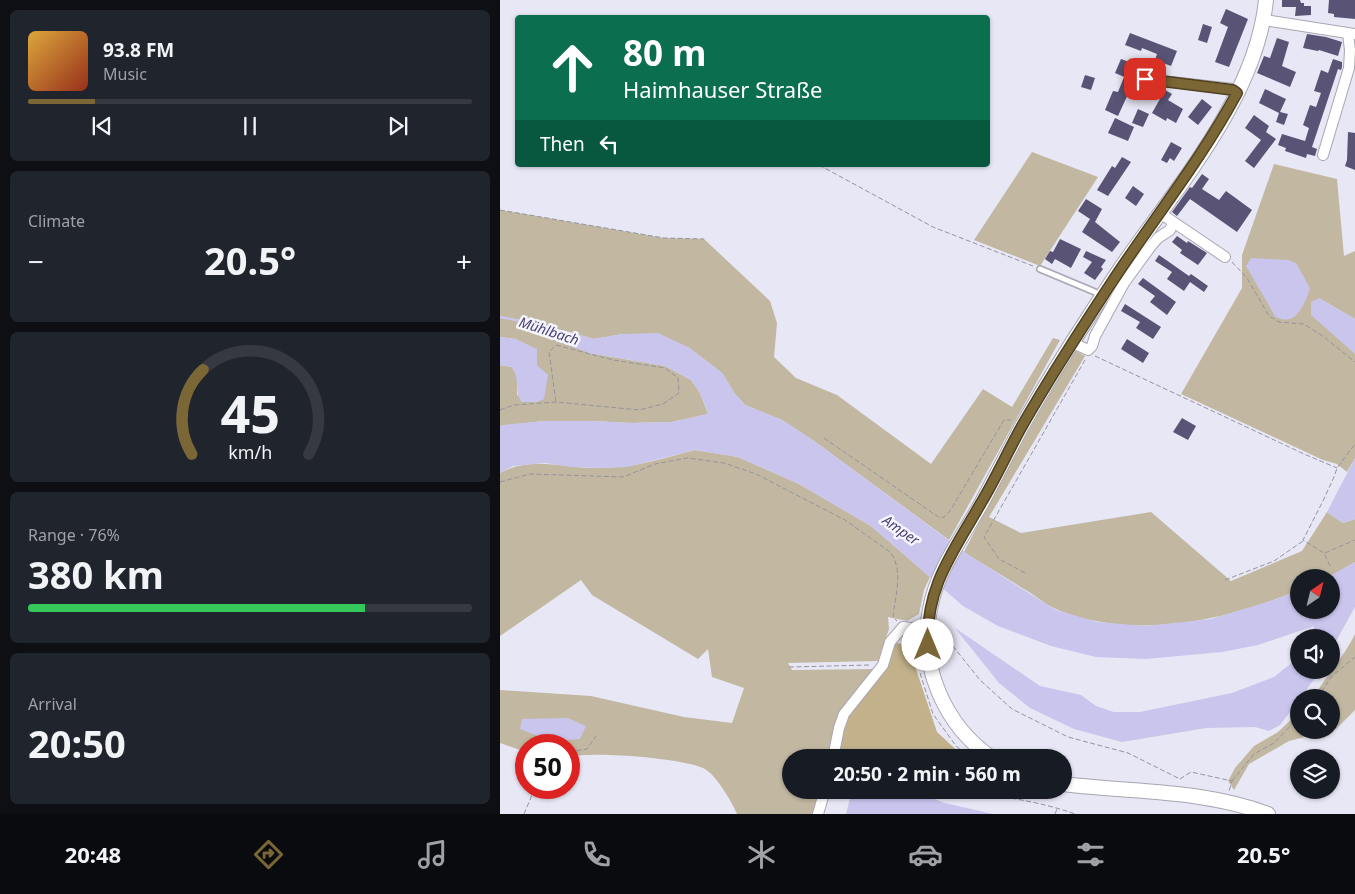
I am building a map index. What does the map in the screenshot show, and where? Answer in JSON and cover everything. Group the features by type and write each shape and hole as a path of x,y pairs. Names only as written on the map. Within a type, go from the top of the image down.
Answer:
{"main road":[{"path":"981,749 972,742 949,714 933,676 929,661 927,630 929,610 936,585 1023,425 1073,343 1135,246 1200,156 1237,93 1254,54 1264,20 1266,0"},
{"path":"1072,785 1179,793 1227,802 1268,814"}],"street":[{"path":"1264,20 1352,34 1349,68 1323,155"},
{"path":"1145,79 1233,90 1237,93"},
{"path":"1160,213 1225,257"},
{"path":"1073,343 1091,353 1095,336 1124,283 1151,246 1158,238 1170,230 1173,222"},
{"path":"835,749 844,714 883,665 890,642 903,627 927,630"},
{"path":"818,814 822,799"}],"lane":[{"path":"1040,269 1095,292 1102,297"}],"path":[{"path":"823,167 933,227 1040,269"},
{"path":"500,210 664,238 704,239"},
{"path":"1225,257 1237,266 1247,278 1269,316 1287,324 1304,324 1324,337 1355,362"},
{"path":"500,410 514,405 556,402 639,410 663,404 679,393 678,378 665,368 613,360 556,345 549,352 556,402"},
{"path":"1025,573 999,559 984,537 985,533 1088,354 1091,353 1337,468"},
{"path":"824,438 940,518 944,517 950,510 1004,420 1016,421 1023,425"},
{"path":"1225,580 1274,561 1303,540 1327,493 1337,468 1355,444"},
{"path":"500,482 530,474 623,477 656,464 687,458 724,463 756,474 845,520 890,552 896,560 898,573 893,617 903,627"},
{"path":"1303,540 1324,553 1330,566"},
{"path":"1324,553 1355,540"},
{"path":"948,640 980,680 1012,709 1068,737 1128,753 1180,779 1191,772 1232,781"},
{"path":"1323,689 1332,676 1354,657"},
{"path":"789,667 883,665"},
{"path":"1227,802 1232,781 1254,754 1274,743 1290,726"},
{"path":"580,750 587,749 596,736"},
{"path":"524,814 530,799"},
{"path":"1012,799 1058,808 1075,814"},
{"path":"1055,814 1058,808"}],"shaded area":[{"path":"1032,152 1098,177 1040,266 974,240"},
{"path":"1274,164 1337,179 1344,256 1355,251 1355,319 1319,298 1355,354 1355,458 1347,472 1337,464 1323,460 1181,394 1242,288 1242,255"},
{"path":"500,210 663,238 704,239 770,301 777,323 774,357 796,378 837,395 931,464 983,389 1012,407 1053,338 1060,340 949,540 814,441 782,420 745,405 735,394 722,373 688,347 623,334 594,339 558,329 589,353 665,366 691,380 700,393 708,414 672,422 544,421 500,426 500,365 512,367 517,376 517,396 536,365 516,339 500,337"},
{"path":"1076,351 1085,356 989,517 1021,533 1151,512 1231,581 1302,551 1327,512 1343,523 1355,519 1355,562 1340,571 1340,569 1290,569 1290,594 1241,611 1211,618 1149,625 1118,624 1087,619 1058,610 964,552 1046,400"},
{"path":"695,450 738,457 799,484 871,526 930,577 924,590 919,614 907,621 888,617 889,629 878,661 788,663 792,670 874,669 833,749 782,749 782,799 821,799 819,814 737,814 718,782 703,768 675,761 636,756 580,755 580,734 515,734 515,748 500,743 500,690 591,696 684,717 732,723 744,688 712,677 708,649 698,659 592,595 581,580 500,636 500,473 512,468 537,464 613,468 648,462"},
{"path":"1355,634 1355,710 1340,725 1340,689 1319,689 1325,679 1340,679 1340,658"},
{"path":"890,642 914,646 915,666 937,732 955,749 836,749 848,710 887,663"},
{"path":"1290,721 1290,739 1297,739 1289,741 1249,764 1234,790 1228,781 1235,768 1254,746 1278,732"}],"water":[{"path":"1251,258 1288,260 1296,263 1310,288 1302,307 1294,317 1282,319 1275,316 1246,266"},
{"path":"1319,298 1355,319 1355,354 1311,315 1311,302"},
{"name":"Amper","path":"558,329 594,339 623,334 658,333 688,347 722,373 735,394 745,405 782,420 814,441 970,556 1056,610 1097,622 1145,626 1211,619 1290,594 1290,619 1340,619 1340,570 1355,562 1355,607 1340,634 1340,629 1314,629 1314,626 1305,629 1290,629 1290,634 1258,645 1222,652 1146,659 1096,657 1051,646 998,626 963,606 871,526 799,484 738,457 695,450 627,467 572,467 545,463 513,466 500,473 500,426 503,425 544,421 672,422 708,414 700,393 691,380 665,366 589,353 545,336"},
{"path":"500,337 516,339 537,349 537,365 548,375 544,399 537,402 522,402 519,398 515,372 512,367 500,365"},
{"path":"1355,458 1355,519 1343,523 1327,512"},
{"path":"955,628 1040,686 1081,695 1096,706 1114,712 1140,712 1232,693 1274,677 1290,664 1290,679 1314,679 1307,689 1290,689 1290,712 1280,725 1269,731 1255,727 1206,728 1122,742 1074,729 1030,708 999,683"},
{"path":"568,718 586,726 580,739 580,734 532,734 520,729 522,719"},
{"path":"850,799 934,799 993,814 846,814"}],"building":[{"path":"1282,0 1300,0 1301,3 1304,3 1304,6 1311,6 1311,15 1295,16 1296,7 1282,7"},
{"path":"1329,0 1355,0 1355,19 1334,17 1334,14 1328,13"},
{"path":"1226,9 1248,19 1229,67 1215,62 1228,27 1220,23"},
{"path":"1203,24 1212,27 1207,43 1198,40"},
{"path":"1130,33 1177,51 1171,66 1155,60 1157,54 1142,48 1141,51 1125,45"},
{"path":"1307,34 1342,42 1338,56 1319,50 1303,48"},
{"path":"1277,38 1289,42 1282,66 1296,72 1290,87 1257,73 1264,56 1270,58"},
{"path":"1121,59 1135,64 1129,79 1115,73"},
{"path":"1333,59 1342,62 1342,67 1341,70 1338,69 1312,147 1317,149 1315,156 1307,154 1306,158 1285,151 1286,148 1278,145 1282,134 1305,141 1309,128 1303,125 1310,105 1316,107 1321,93 1314,91 1321,70 1328,73"},
{"path":"1085,75 1095,78 1091,90 1081,87"},
{"path":"1124,77 1134,81 1118,116 1105,110 1113,91 1118,92"},
{"path":"1265,89 1286,99 1280,112 1288,114 1284,125 1276,122 1279,113 1259,103"},
{"path":"1165,90 1172,94 1168,100 1183,109 1176,123 1167,118 1166,121 1152,113"},
{"path":"1202,99 1212,107 1198,125 1188,117"},
{"path":"1138,109 1149,114 1143,127 1132,123"},
{"path":"1254,115 1269,126 1266,132 1276,139 1254,168 1245,161 1261,140 1245,128"},
{"path":"1115,118 1134,127 1128,141 1108,133"},
{"path":"1348,132 1355,133 1355,170 1345,166"},
{"path":"1171,142 1182,148 1174,161 1170,158 1167,163 1161,160"},
{"path":"1122,157 1131,162 1108,196 1097,190 1112,166 1115,168"},
{"path":"1202,174 1209,179 1202,189 1219,200 1226,191 1252,210 1237,232 1190,199 1177,216 1172,212"},
{"path":"1133,186 1144,194 1136,206 1125,198"},
{"path":"1086,199 1102,209 1095,222 1120,242 1112,252 1082,232 1090,219 1078,211"},
{"path":"1177,236 1207,253 1198,265 1180,253 1182,250 1172,242"},
{"path":"1060,239 1081,249 1071,268 1055,259 1052,264 1045,259 1050,251 1053,252"},
{"path":"1086,251 1106,260 1101,267 1103,269 1095,280 1084,273 1092,262 1083,257"},
{"path":"1159,255 1189,276 1191,274 1208,286 1204,292 1190,282 1184,291 1167,279 1172,272 1155,261"},
{"path":"1143,278 1176,302 1167,315 1150,302 1155,296 1138,284"},
{"path":"1125,304 1161,327 1153,339 1136,328 1140,322 1121,311"},
{"path":"1127,339 1149,353 1143,363 1121,349"},
{"path":"1182,418 1196,426 1188,440 1173,432"}],"waterway":[{"name":"Mühlbach","path":"500,317 521,321 553,333"}],"route":[{"path":"928,645 929,610 936,585 1023,425 1087,319 1135,246 1200,156 1220,125 1237,93 1233,90 1145,79"}]}
